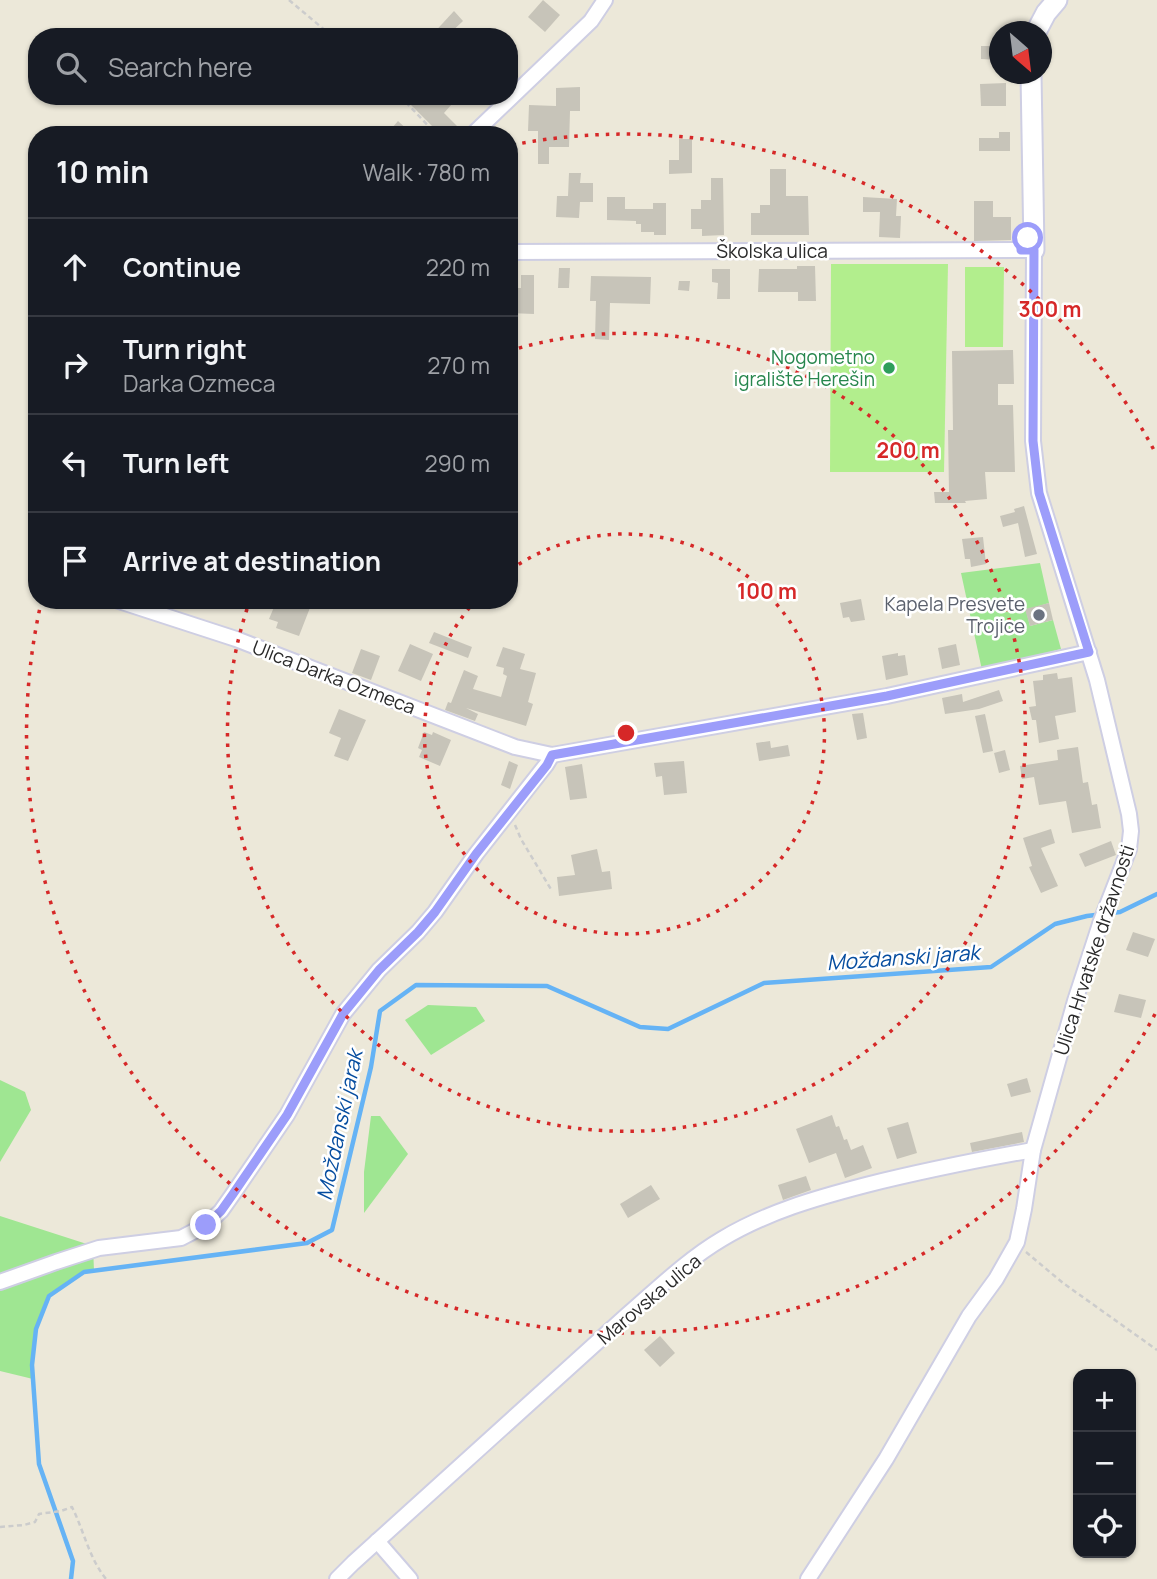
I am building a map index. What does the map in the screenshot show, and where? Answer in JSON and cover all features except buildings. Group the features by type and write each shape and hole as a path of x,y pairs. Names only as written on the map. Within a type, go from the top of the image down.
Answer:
{"main road":[{"path":"1042,21 1057,0"},
{"name":"Ulica Hrvatske državnosti","path":"1031,84 1034,250"}],"street":[{"path":"518,91 591,21 606,0"},
{"path":"481,126 503,105"},
{"name":"Školska ulica","path":"518,252 1034,250"},
{"name":"Ulica Hrvatske državnosti","path":"808,1579 886,1459 969,1316 996,1279 1017,1242 1033,1150 1075,1001 1101,921 1126,858 1132,831 1120,772 1089,652 1039,493 1035,470 1034,250"},
{"name":"Ulica Darka Ozmeca","path":"144,609 236,639 515,747 552,755"},
{"path":"0,1282 99,1248 181,1238 206,1225 227,1203 287,1115 343,1014 379,970 435,912 552,755 887,696 1089,652"},
{"name":"Marovska ulica","path":"337,1579 663,1284 721,1239 770,1213 823,1196 928,1169 1033,1150"},
{"path":"377,1541 410,1579"}],"path":[{"path":"289,0 323,28"},
{"path":"409,105 428,126"},
{"path":"513,808 514,823 521,839 552,891"},
{"path":"1017,1242 1038,1264 1157,1350"},
{"path":"0,1527 35,1522 39,1514 72,1507 88,1548 106,1579"}],"green space":[{"name":"Nogometno igralište Herešin","path":"831,264 948,264 944,472 830,472"},
{"path":"965,267 1004,267 1003,347 965,347"},
{"path":"1040,563 1049,603 1026,610 1030,626 1053,620 1061,649 982,670 961,573"},
{"path":"428,1005 476,1007 485,1021 431,1055 405,1020"},
{"path":"0,1080 25,1092 31,1110 0,1162"},
{"path":"371,1116 380,1116 408,1154 364,1213 364,1172"},
{"path":"0,1216 93,1246 94,1271 84,1272 49,1296 37,1328 32,1364 33,1379 0,1371"}],"waterway":[{"name":"Moždanski jarak","path":"71,1579 73,1561 39,1464 32,1365 36,1329 49,1296 84,1272 307,1243 332,1230 371,1067 380,1011 416,985 547,986 640,1027 668,1029 764,983 991,967 1055,924 1120,912 1157,894"}],"place":[{"name":"Nogometno igralište Herešin","path":"889,368"},
{"name":"Kapela Presvete Trojice","path":"1039,615"}],"route":[{"path":"206,1225 221,1211 287,1115 343,1014 379,970 435,912 552,755 887,696 1089,652 1039,493 1035,470 1034,250 1021,250 1021,242 1028,238"}]}
